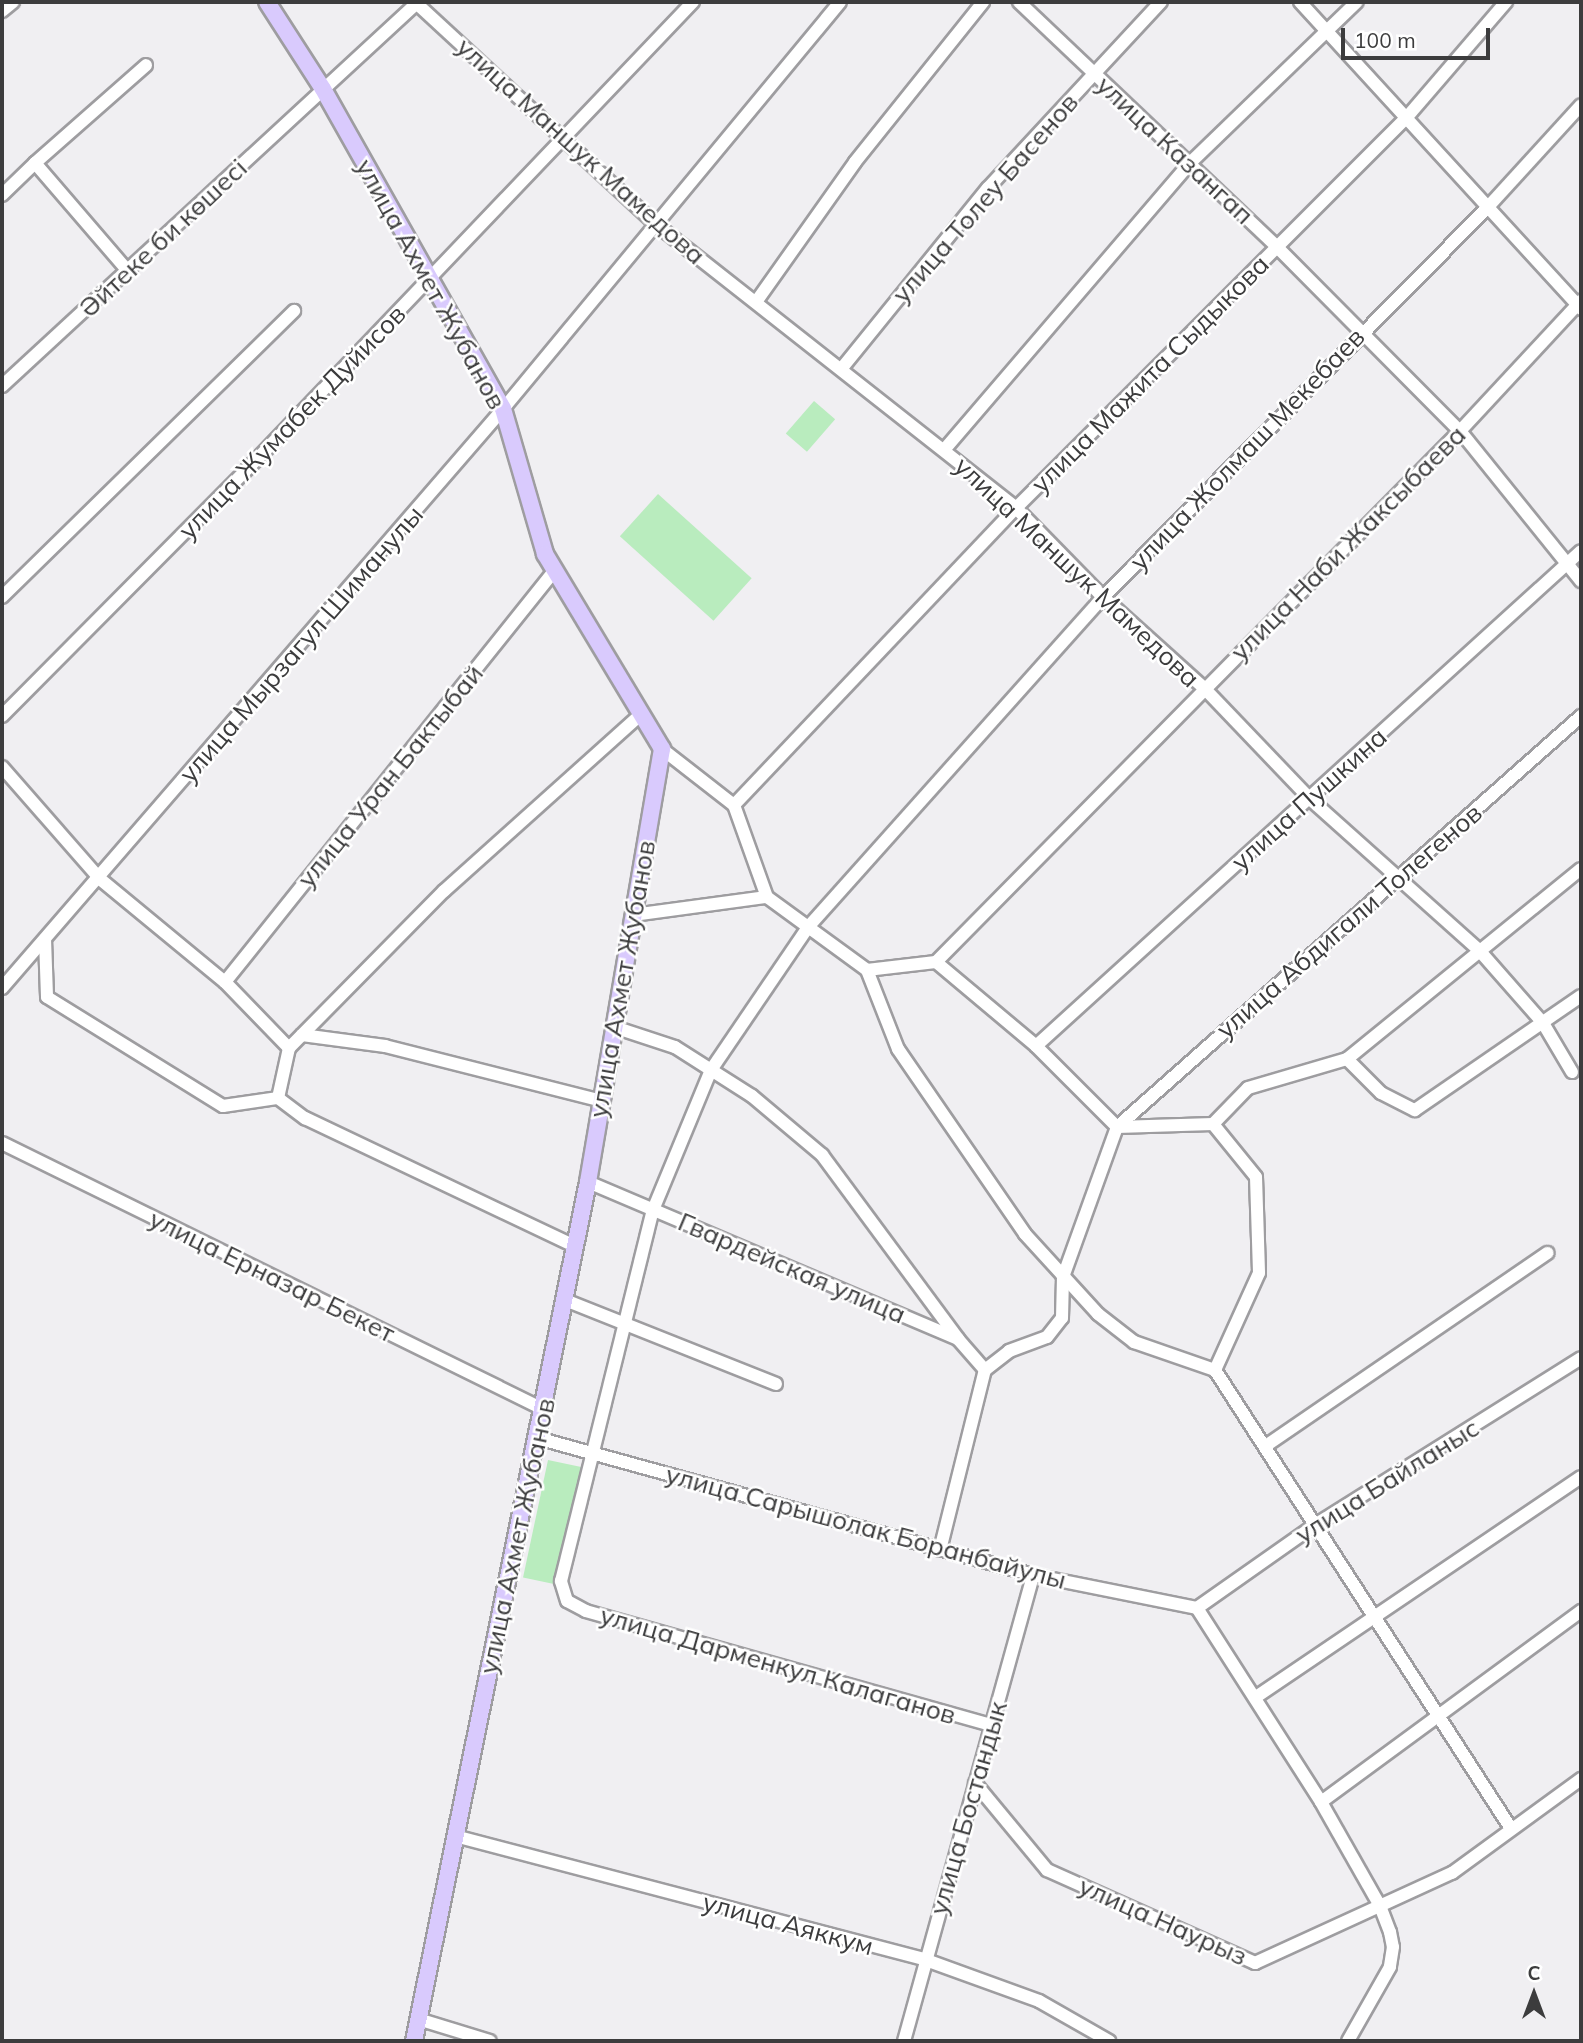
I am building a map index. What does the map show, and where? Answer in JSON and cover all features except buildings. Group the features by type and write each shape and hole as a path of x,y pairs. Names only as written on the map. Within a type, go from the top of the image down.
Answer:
{"main road":[{"name":"улица Ахмет Жубанов","path":"267,2 323,89 503,409 545,554 662,749 588,1182 414,2041"}],"street":[{"path":"2,11 13,2"},
{"name":"Әйтеке би көшесі","path":"2,387 417,2"},
{"name":"улица Маншук Мамедова","path":"417,2 653,222 842,368 1016,508 1102,597 1205,689 1310,799 1478,949 1543,1023 1572,1072"},
{"name":"улица Жумабек Дуйисов","path":"2,716 564,141 692,2"},
{"name":"улица Мырзагул Шиманулы","path":"100,879 503,409 653,222 839,2"},
{"path":"756,302 855,162 983,2"},
{"name":"улица Казангап","path":"1019,2 1277,247 1460,431 1581,581"},
{"name":"улица Толеу Басенов","path":"842,368 988,188 1161,2"},
{"path":"1300,2 1487,208 1580,305"},
{"path":"944,450 1189,164 1357,2"},
{"name":"улица Мажита Сыдыкова","path":"734,805 1016,508 1407,117 1506,2"},
{"path":"2,195 146,65"},
{"name":"улица Жолмаш Мекебаев","path":"567,1601 561,1581 595,1454 653,1210 711,1070 809,926 1102,597 1487,208 1581,105"},
{"path":"35,163 128,271"},
{"name":"улица Наби Жаксыбаева","path":"936,962 1460,431 1580,305"},
{"path":"2,597 294,311"},
{"name":"улица Пушкина","path":"1036,1046 1581,551"},
{"name":"улица Уран Бактыбай","path":"225,982 555,570"},
{"path":"278,1098 289,1048 444,891 641,714"},
{"name":"улица Абдигали Толегенов","path":"1117,1126 1581,716"},
{"path":"662,749 734,805 767,897 867,970 898,1049 1025,1234 1063,1278 1098,1314 1134,1342 1214,1370 1267,1445 1375,1620 1510,1827"},
{"path":"2,767 100,879 225,982 289,1048"},
{"path":"867,970 936,962 1036,1046 1117,1126 1213,1124 1248,1088 1347,1059 1478,949 1581,869"},
{"path":"2,988 100,879"},
{"path":"633,915 767,897"},
{"path":"45,939 47,997 223,1106 278,1098 304,1118 575,1246"},
{"path":"1347,1059 1381,1093 1415,1110 1581,996"},
{"path":"614,1027 675,1047 752,1096 822,1155 958,1339"},
{"path":"302,1035 385,1046 602,1101"},
{"path":"1213,1124 1256,1177 1259,1273 1214,1370"},
{"path":"940,1550 985,1370 1009,1352 1047,1338 1062,1318 1063,1278 1117,1126"},
{"name":"улица Ерназар Бекет","path":"2,1143 543,1409"},
{"name":"Гвардейская улица","path":"588,1182 958,1339 985,1370"},
{"path":"1267,1445 1547,1253"},
{"path":"565,1300 776,1384"},
{"name":"улица Байланыс","path":"1197,1608 1315,1525 1581,1359"},
{"name":"улица Сарышолак Боранбайулы","path":"537,1438 1033,1575 1197,1608"},
{"path":"1256,1697 1375,1620 1581,1477"},
{"name":"улица Бостандык","path":"904,2041 1033,1575"},
{"name":"улица Дарменкул Калаганов","path":"567,1601 586,1611 991,1725"},
{"path":"1197,1608 1321,1802 1380,1906 1393,1947 1390,1967 1348,2041"},
{"path":"1321,1802 1438,1719 1581,1611"},
{"name":"улица Наурыз","path":"975,1783 1047,1870 1255,1963 1452,1873 1510,1827 1581,1779"},
{"name":"улица Аяккум","path":"455,1836 926,1960 1039,2001 1110,2041"},
{"path":"418,2019 490,2041"}],"green space":[{"path":"814,401 835,419 807,452 786,433"},
{"path":"658,494 752,578 713,621 620,536"},
{"path":"548,1460 581,1467 556,1584 523,1577"}]}
